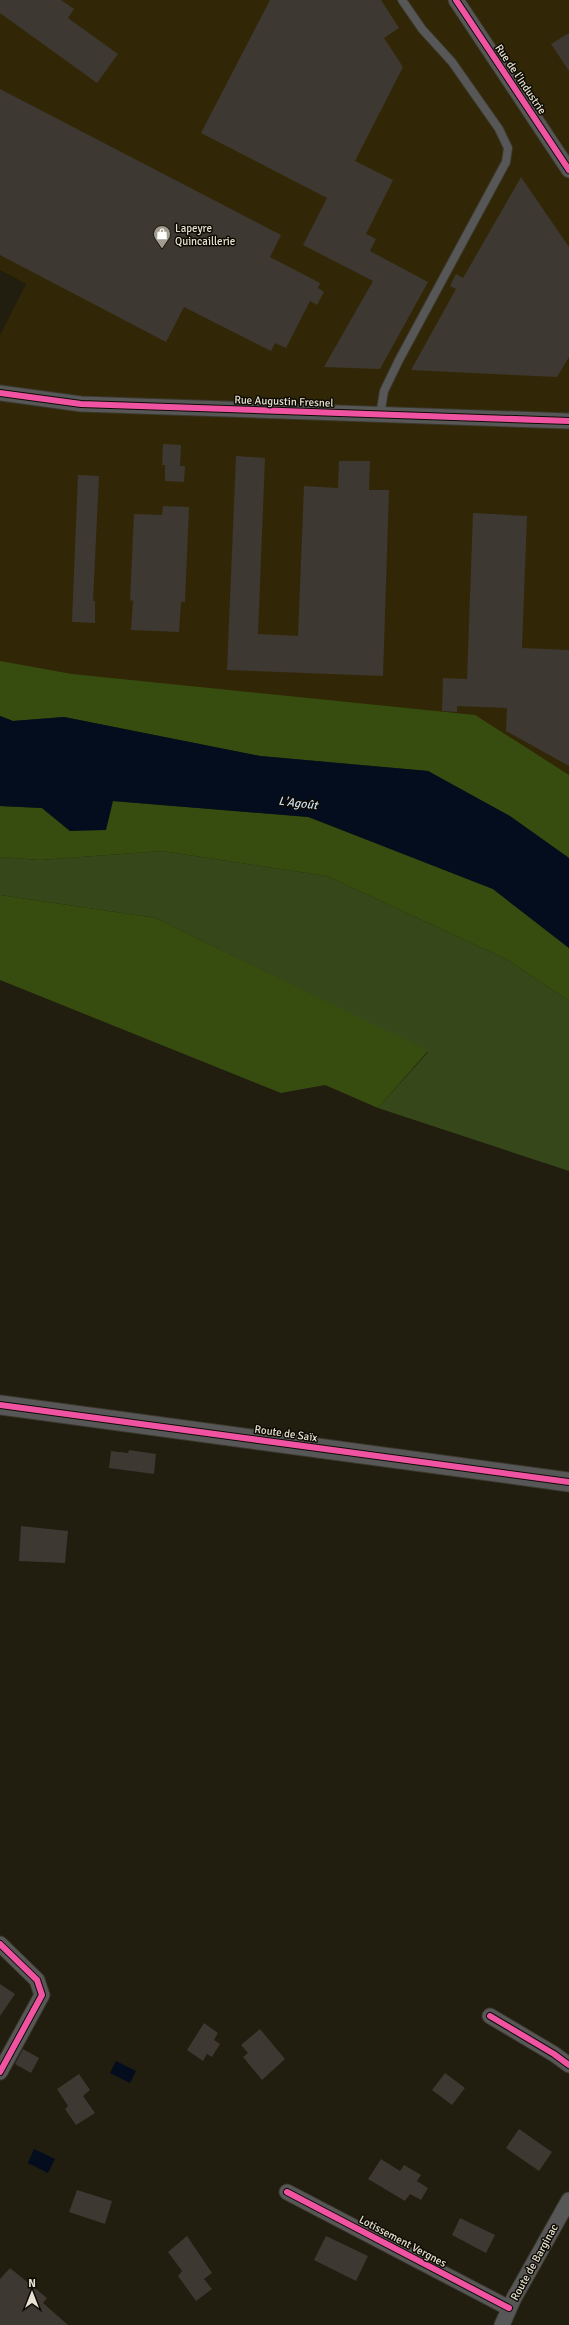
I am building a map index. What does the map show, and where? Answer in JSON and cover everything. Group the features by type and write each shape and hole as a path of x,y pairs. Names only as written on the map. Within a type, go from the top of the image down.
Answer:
{"street":[{"name":"Rue de l'Industrie","path":"456,0 569,170"},
{"name":"Rue Augustin Fresnel","path":"0,393 81,404 569,421"},
{"name":"Route de Saïx","path":"0,1405 569,1482"},
{"path":"0,1944 37,1980 42,1995 0,2072"},
{"path":"490,2016 554,2054 569,2066"},
{"name":"Lotissement Vergnes","path":"287,2192 509,2308"},
{"name":"Route de Barginac","path":"502,2325 509,2308 569,2200"}],"lane":[{"path":"380,415 384,391 399,360 506,162 508,148 499,129 456,68 422,29 402,0"}],"shaded area":[{"path":"0,0 569,0 569,803 0,672 0,335 26,284 0,270"}],"green space":[{"path":"0,661 72,674 475,715 569,775 569,858 509,816 428,771 260,756 64,717 13,721 0,716"},
{"path":"113,801 308,817 493,889 569,948 569,1001 506,959 327,876 162,851 40,860 0,857 0,806 42,808 70,831"},
{"path":"162,851 327,876 506,959 569,1001 569,1171 378,1108 428,1052 156,918 0,895 0,857 40,860"},
{"path":"0,895 156,918 428,1051 378,1108 325,1085 281,1093 0,980"}],"water":[{"name":"L'Agoût","path":"0,716 13,721 64,717 260,756 428,771 510,816 569,858 569,948 493,889 309,817 113,801 106,830 70,831 42,808 0,806"},
{"path":"116,2061 136,2071 130,2083 110,2073"},
{"path":"34,2149 55,2159 48,2173 28,2163"}],"building":[{"path":"0,0 61,0 74,9 68,18 118,54 97,83 0,13"},
{"path":"270,0 381,0 399,28 384,38 403,67 355,161 393,180 366,234 376,239 370,251 428,282 380,369 324,367 373,281 303,245 327,198 201,133"},
{"path":"569,33 569,71 551,44"},
{"name":"Lapeyre Quincaillerie","path":"0,89 281,235 270,257 320,283 318,288 324,292 317,305 310,301 286,348 275,343 271,351 184,307 166,342 0,255"},
{"path":"521,177 569,247 569,357 557,377 411,370 456,289 450,286 456,274 463,278"},
{"path":"163,444 181,445 180,466 185,466 184,482 165,481 165,465 162,465"},
{"path":"236,456 265,458 258,634 298,636 304,486 338,488 339,461 370,461 369,490 389,490 383,676 227,670"},
{"path":"78,475 99,476 93,601 95,601 95,623 72,622"},
{"path":"163,506 189,507 185,602 181,602 179,632 131,630 133,600 130,601 134,514 162,515"},
{"path":"473,513 527,516 522,648 569,650 569,766 506,731 507,708 457,706 457,712 442,711 443,678 467,679"},
{"path":"129,1450 156,1454 154,1474 109,1468 111,1451 128,1453"},
{"path":"21,1526 68,1531 65,1563 19,1561"},
{"path":"0,1984 15,1994 0,2016"},
{"path":"204,2023 218,2033 214,2040 220,2044 212,2057 207,2054 203,2061 187,2050"},
{"path":"260,2029 285,2059 262,2080 243,2057 248,2053 241,2045"},
{"path":"23,2049 39,2058 31,2073 15,2064"},
{"path":"445,2073 465,2088 452,2105 432,2090"},
{"path":"79,2074 90,2090 83,2096 95,2113 76,2125 65,2109 68,2106 57,2089"},
{"path":"519,2129 552,2152 539,2171 506,2148"},
{"path":"381,2159 400,2171 404,2165 421,2175 417,2181 428,2188 421,2200 410,2194 405,2201 368,2179"},
{"path":"77,2190 112,2201 105,2224 69,2212"},
{"path":"460,2218 495,2235 486,2253 452,2235"},
{"path":"187,2236 212,2273 204,2279 212,2289 196,2301 178,2276 182,2271 168,2252"},
{"path":"326,2236 368,2256 356,2281 314,2260"},
{"path":"10,2268 47,2298 43,2303 68,2325 0,2325 0,2279"}],"cycle path":[{"path":"456,0 569,170"},
{"path":"0,393 81,404 569,421"},
{"path":"0,1405 569,1482"},
{"path":"0,1944 37,1980 42,1995 0,2072"},
{"path":"490,2016 554,2054 569,2065"},
{"path":"287,2192 509,2308"}],"place":[{"name":"Lapeyre Quincaillerie","path":"162,249"}]}
